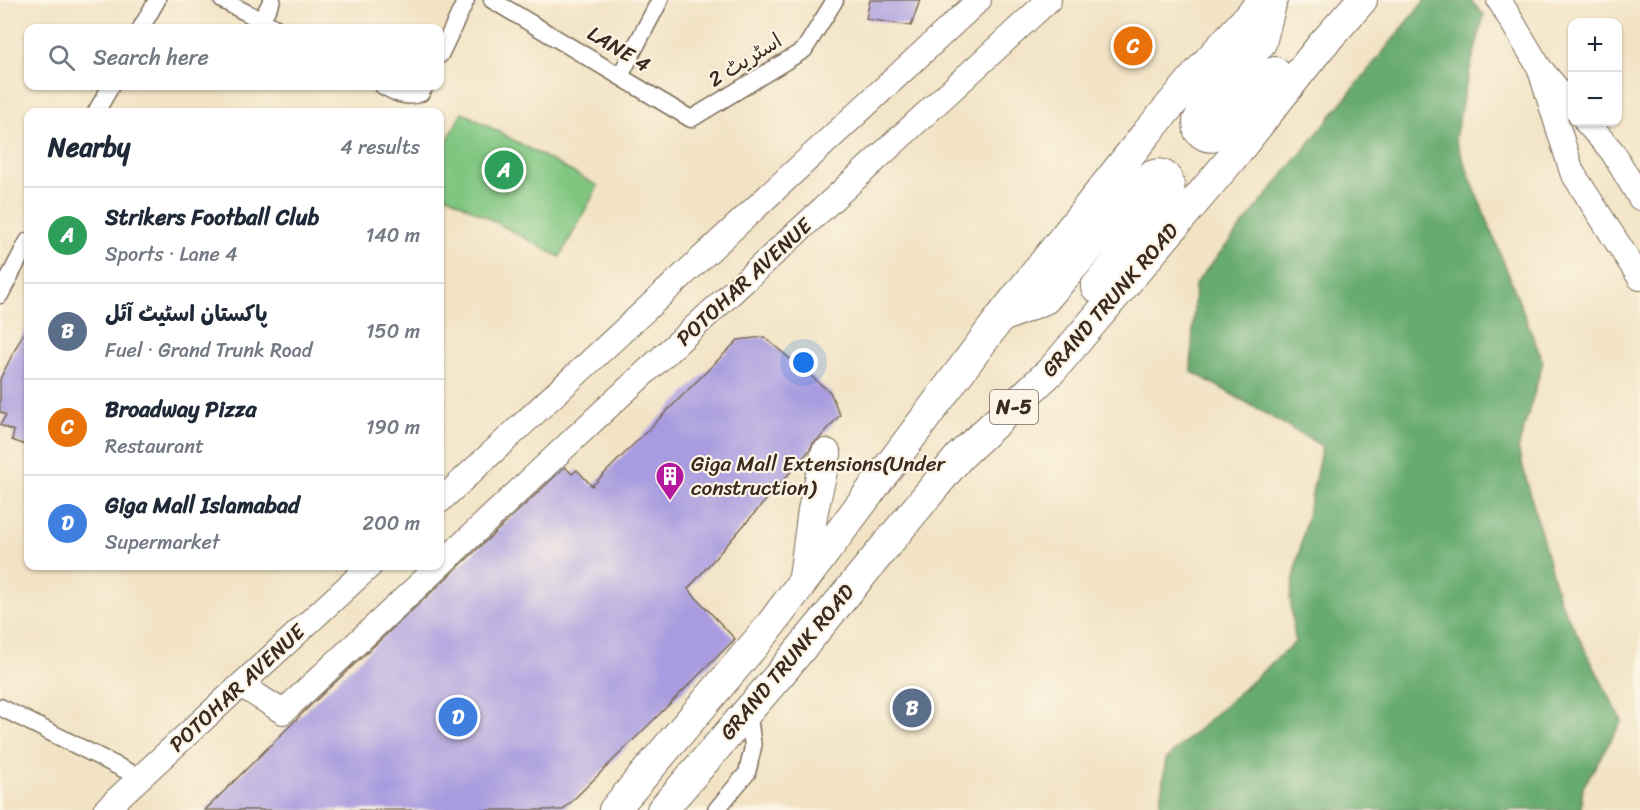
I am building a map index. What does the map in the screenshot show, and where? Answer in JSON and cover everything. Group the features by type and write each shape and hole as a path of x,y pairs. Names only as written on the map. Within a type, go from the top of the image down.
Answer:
{"highway":[{"name":"GRAND TRUNK ROAD","path":"614,810 766,632 999,318 1146,134 1264,0"},
{"path":"1272,0 1261,42 1203,111 1198,121 1198,131 1205,136 1215,137 1223,132 1287,57 1321,46"},
{"name":"GRAND TRUNK ROAD","path":"662,810 780,674 959,457 1053,369 1232,158 1321,46 1362,0"},
{"path":"999,318 1045,299 1151,176 1157,173 1163,175 1170,182 1168,199 1074,312 1053,369"},
{"path":"804,580 813,510 826,454"}],"street":[{"path":"143,24 156,0"},
{"path":"222,0 266,24"},
{"path":"268,24 272,0"},
{"path":"444,46 466,0"},
{"name":"LANE 4","path":"492,0 691,119"},
{"path":"620,76 660,0"},
{"name":"اسٹریٹ 2","path":"691,119 804,50 835,0"},
{"path":"444,497 980,0"},
{"name":"POTOHAR AVENUE","path":"444,560 1049,0"},
{"path":"1499,0 1539,67 1568,101"},
{"path":"1539,67 1572,172 1640,278"},
{"path":"98,108 109,90"},
{"path":"391,90 400,95 413,96 423,90"},
{"path":"1590,126 1612,151 1640,198"},
{"path":"0,295 24,249"},
{"name":"POTOHAR AVENUE","path":"105,810 366,570"},
{"name":"POTOHAR AVENUE","path":"241,685 283,712 434,570"},
{"path":"0,707 141,778"},
{"path":"716,810 747,773 753,747 748,709"}],"green space":[{"path":"1425,0 1470,0 1484,15 1455,139 1543,362 1518,449 1559,599 1622,721 1583,787 1581,810 1159,810 1166,759 1295,642 1290,597 1322,446 1191,371 1195,284"},
{"path":"462,112 598,186 560,257 444,194 444,147"}],"building":[{"path":"870,0 920,0 911,26 866,19"},
{"path":"24,332 24,444 12,440 14,431 0,425 6,415 0,412 0,379"},
{"path":"764,337 830,392 840,415 813,443 809,451 688,589 735,639 563,810 205,810 312,704 565,467 572,474 577,470 592,486 738,340"}],"place":[{"name":"Broadway Pizza","path":"1133,46"},
{"name":"Strikers Football Club","path":"504,170"},
{"name":"Giga Mall Extensions(Under construction)","path":"670,502"},
{"name":"پاکستان اسٹیٹ آئل","path":"912,708"},
{"name":"Giga Mall Islamabad","path":"458,717"}]}
